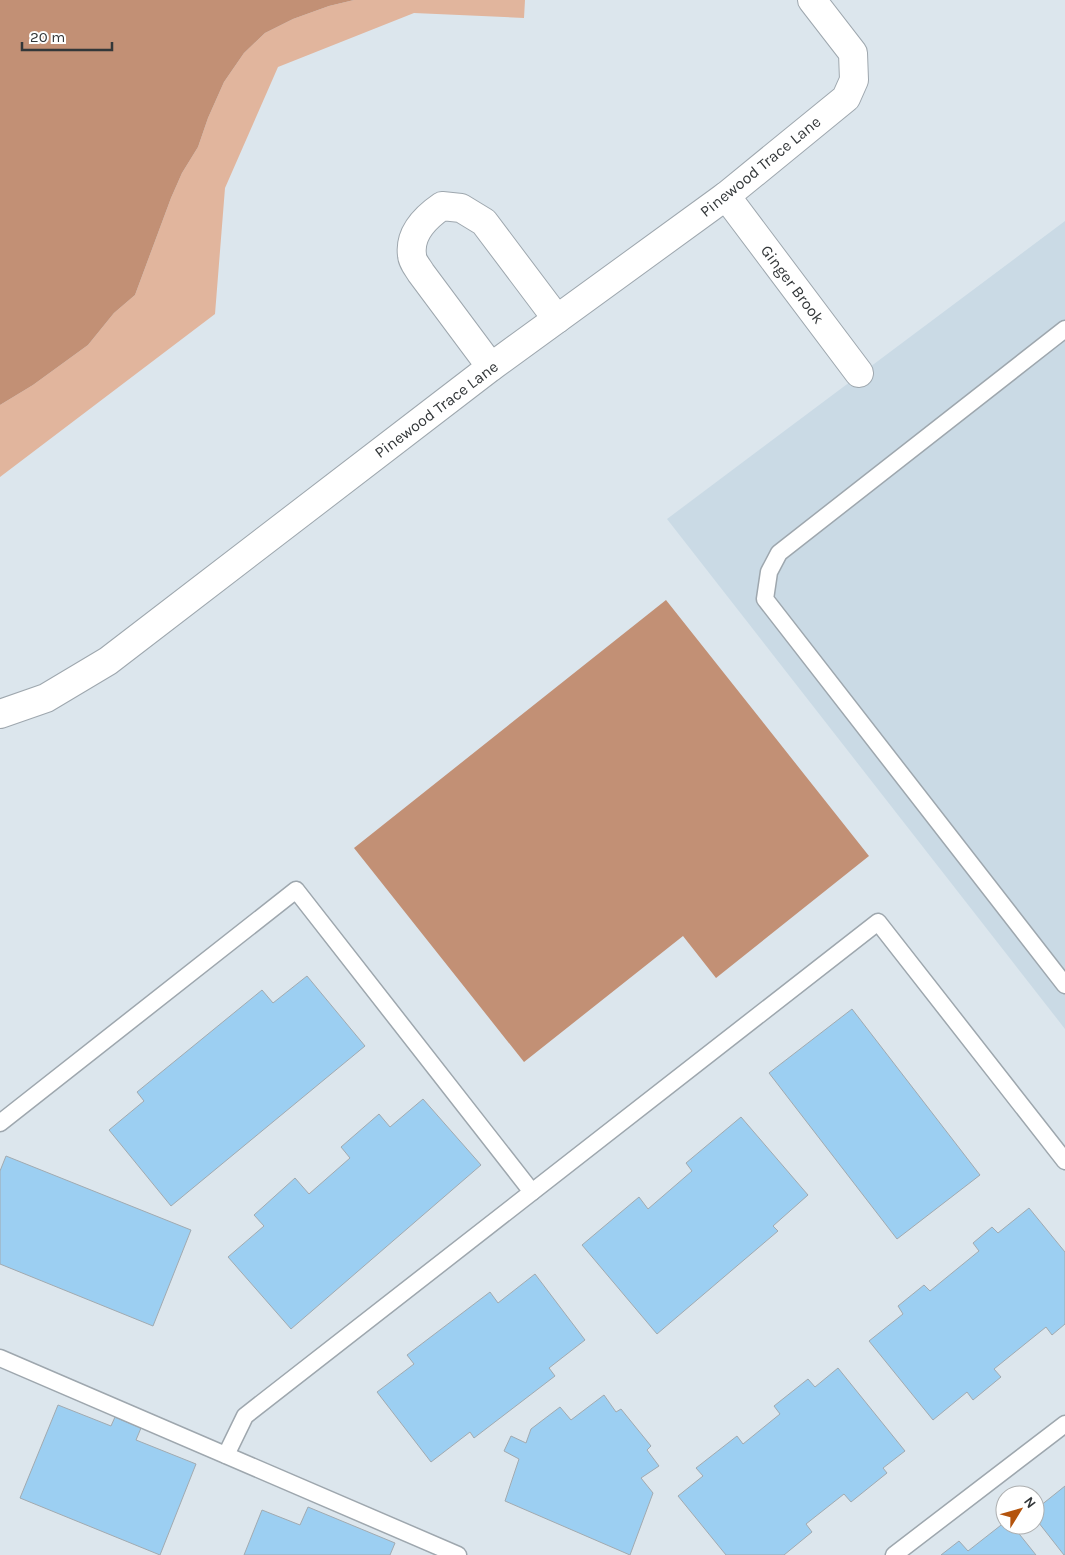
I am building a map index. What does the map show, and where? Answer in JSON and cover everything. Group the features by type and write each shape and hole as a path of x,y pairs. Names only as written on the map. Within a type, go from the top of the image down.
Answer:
{"street":[{"name":"Pinewood Trace Lane","path":"0,714 46,698 108,661 491,367 726,196 846,98 854,80 852,53 812,0"},
{"name":"Ginger Brook","path":"726,196 859,373"},
{"path":"491,367 421,273 412,256 414,237 425,218 442,206 461,208 484,222 557,319"}],"lane":[{"path":"1065,329 779,553 769,572 765,599 1065,985"},
{"path":"0,1122 296,890 532,1192"},
{"path":"226,1454 245,1416 878,922 1065,1161"},
{"path":"0,1358 458,1555"},
{"path":"894,1555 1065,1424"}],"shaded area":[{"path":"0,0 354,0 329,6 293,19 265,33 244,53 224,82 198,147 182,173 135,295 114,313 88,345 33,385 0,405"},
{"path":"354,0 525,0 524,18 414,13 278,67 225,188 215,314 0,477 0,405 33,385 88,345 114,313 135,295 182,173 198,147 224,82 244,53 265,33 293,19 329,6"},
{"path":"1065,221 1065,1029 667,519"},
{"path":"666,600 869,856 716,978 683,936 524,1062 354,848"}],"building":[{"path":"307,976 365,1046 171,1206 109,1130 144,1101 137,1092 262,990 273,1003"},
{"path":"852,1009 980,1175 897,1239 769,1073"},
{"path":"423,1099 481,1165 291,1329 228,1257 264,1226 254,1215 295,1178 309,1194 350,1158 341,1147 379,1114 390,1127"},
{"path":"741,1117 808,1195 773,1226 778,1231 657,1334 582,1245 639,1197 648,1209 692,1171 686,1163"},
{"path":"6,1156 191,1230 153,1326 0,1264 0,1171"},
{"path":"1029,1208 1065,1252 1065,1324 1052,1335 1046,1327 994,1369 1001,1377 973,1400 967,1392 933,1420 869,1341 903,1314 898,1306 924,1285 930,1291 979,1251 973,1243 992,1227 998,1233"},
{"path":"535,1274 585,1340 549,1368 555,1376 474,1438 470,1432 431,1462 377,1392 414,1364 407,1355 490,1292 498,1303"},
{"path":"838,1368 905,1451 883,1468 887,1473 851,1502 844,1494 806,1524 812,1532 784,1555 726,1555 678,1496 703,1476 696,1468 737,1436 743,1444 780,1414 774,1406 808,1379 815,1387"},
{"path":"604,1395 616,1412 621,1409 651,1446 647,1450 659,1466 641,1478 653,1493 630,1555 505,1501 519,1459 504,1451 511,1436 526,1443 531,1429 560,1407 571,1420"},
{"path":"58,1405 111,1426 115,1417 141,1428 136,1440 196,1464 160,1555 20,1498"},
{"path":"1065,1486 1065,1555 1045,1531 1045,1502"},
{"path":"308,1507 395,1543 390,1555 244,1555 262,1510 300,1525"},
{"path":"995,1530 995,1535 1020,1535 1036,1555 941,1555 959,1541 968,1551"}]}
